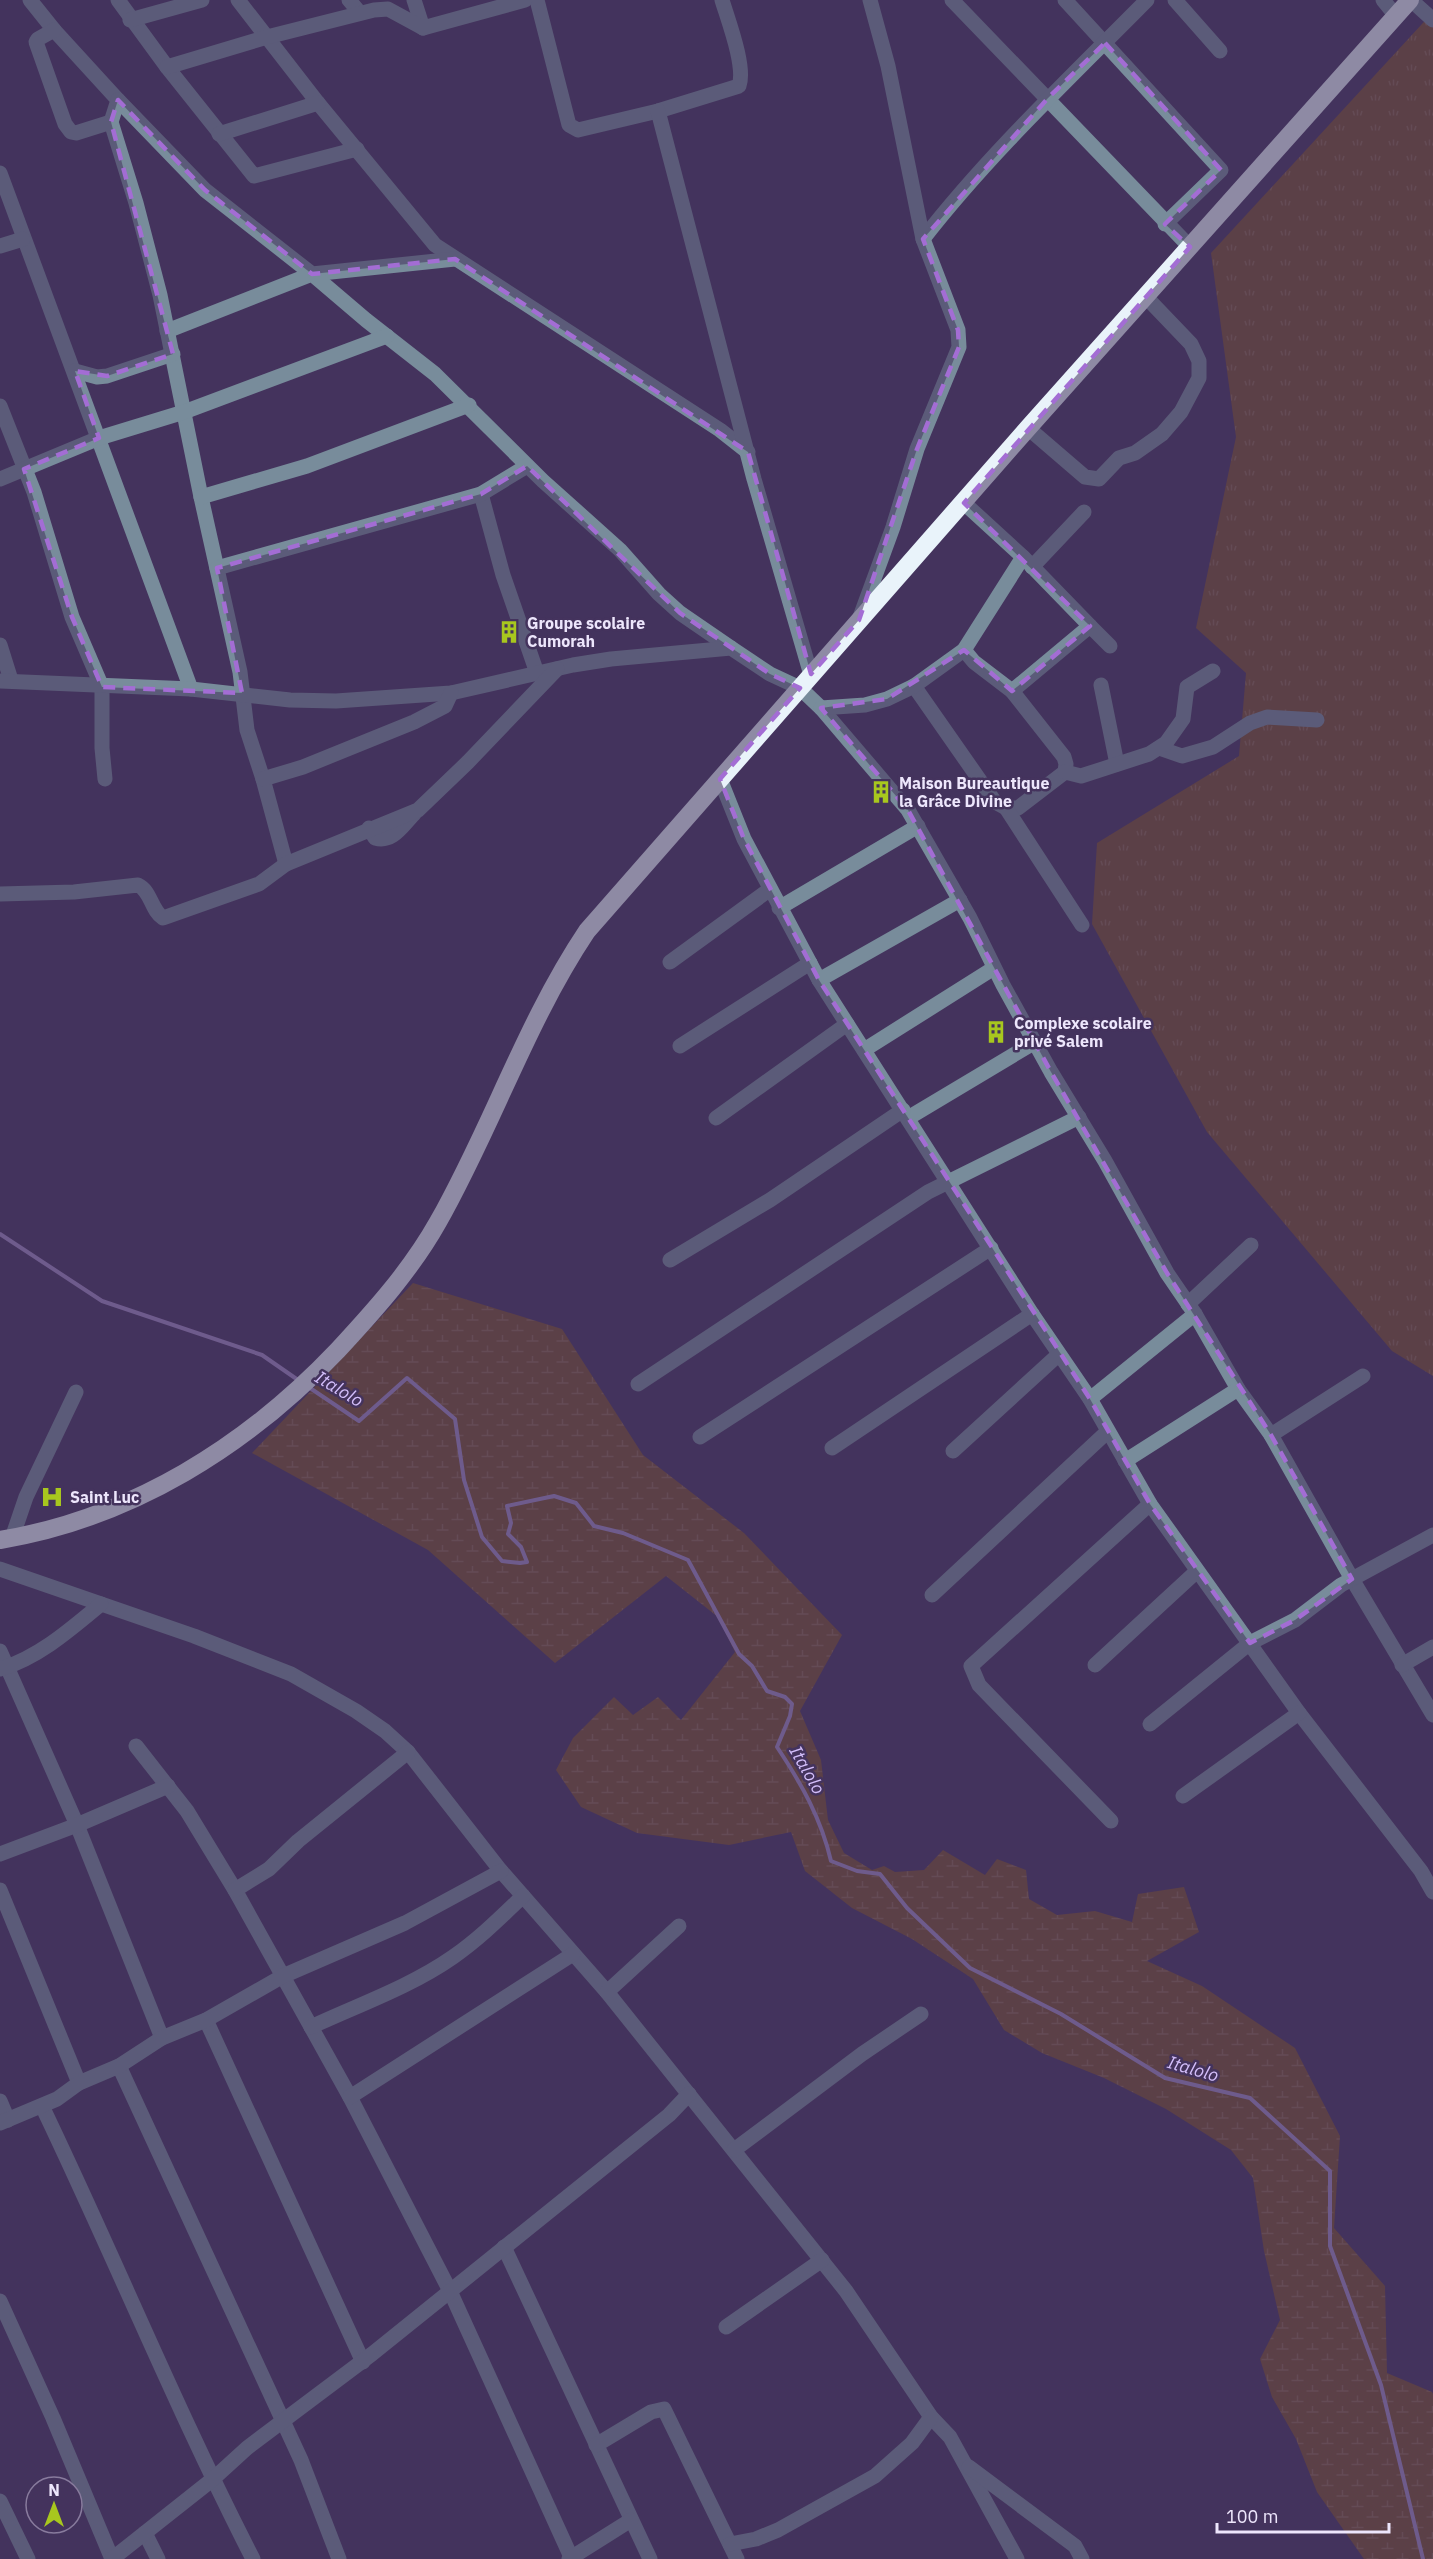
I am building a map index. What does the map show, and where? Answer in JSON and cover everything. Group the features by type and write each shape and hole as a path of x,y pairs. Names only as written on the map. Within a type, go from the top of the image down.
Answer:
{"highway":[{"path":"6,1539 108,1510 149,1492 208,1460 316,1375 388,1295 438,1223 461,1180 546,997 587,931 1028,428 1190,247 1388,5 1411,0"}],"street":[{"path":"30,0 54,30 118,100 205,190 435,374 469,405 527,466 620,550 659,594 680,613 770,674 805,681"},
{"path":"118,0 130,20 219,134 256,176 357,149"},
{"path":"130,20 202,0"},
{"path":"238,0 318,103 435,245 720,430 748,452"},
{"path":"349,0 360,13"},
{"path":"414,0 423,28"},
{"path":"167,67 267,37 360,13 388,9 423,28 525,0"},
{"path":"537,0 569,125 572,129 578,130 658,111 739,86 741,81 738,58 722,0"},
{"path":"859,620 893,527 916,449 959,347 958,330 923,239 888,66 870,0"},
{"path":"952,0 1048,98 1165,224 1190,247"},
{"path":"1065,0 1221,170 1165,224"},
{"path":"923,239 960,193 1048,98 1147,0"},
{"path":"1175,0 1220,51"},
{"path":"1411,0 1433,20"},
{"path":"54,30 36,42 65,124 76,133 111,122"},
{"path":"118,100 111,122 136,203 173,354 201,496 240,672 247,730 264,779 286,864"},
{"path":"219,134 318,103"},
{"path":"658,111 748,452 805,681 821,708 898,797 918,826 1035,1042 1167,1272 1192,1309 1238,1389 1271,1435 1352,1579 1433,1715"},
{"path":"0,173 191,689"},
{"path":"0,246 23,239"},
{"path":"167,331 312,274 455,259"},
{"path":"1028,428 1086,477 1099,480 1119,458 1135,453 1162,434 1181,412 1199,378 1199,361 1191,345 1146,297"},
{"path":"0,479 99,438 184,412 387,336"},
{"path":"75,371 97,377 107,376 173,354"},
{"path":"201,496 306,466 469,405"},
{"path":"0,406 34,492 72,617 102,687 102,748 105,779"},
{"path":"217,568 481,494 527,466"},
{"path":"481,494 503,575 537,673"},
{"path":"964,503 1028,562 1110,646"},
{"path":"821,708 865,705 886,699 914,686 964,650 1028,562 1084,512"},
{"path":"1012,691 1090,626"},
{"path":"0,645 6,681 102,687 191,689 318,702 451,693 611,659 731,648"},
{"path":"964,650 975,662 1012,691 1064,757 1066,764 1065,772 1018,808 1006,808"},
{"path":"0,894 74,892 138,885 146,891 157,914 163,918 259,884 286,864 369,828 418,810 468,762 557,669"},
{"path":"1065,772 1081,776 1149,754 1159,748 1166,743 1183,719 1187,687 1213,670"},
{"path":"914,686 995,801 1006,808 1082,925"},
{"path":"1101,686 1117,764"},
{"path":"264,779 303,768 414,722 445,706 451,693"},
{"path":"1159,748 1182,756 1213,747 1250,723 1267,717 1317,720"},
{"path":"720,779 744,839 769,890 819,980 1058,1355 1090,1399 1150,1503 1299,1713 1421,1871 1433,1892"},
{"path":"779,908 918,826"},
{"path":"670,962 769,890"},
{"path":"819,980 960,900"},
{"path":"680,1046 810,963"},
{"path":"864,1050 994,968"},
{"path":"716,1118 847,1024"},
{"path":"670,1260 906,1114 1035,1042"},
{"path":"639,1384 928,1192 948,1180 1079,1117"},
{"path":"1090,1399 1192,1309 1251,1245"},
{"path":"700,1437 991,1248"},
{"path":"832,1448 1032,1314"},
{"path":"953,1451 1058,1355"},
{"path":"1271,1435 1363,1376"},
{"path":"1125,1461 1238,1389"},
{"path":"6,1539 75,1392"},
{"path":"932,1595 1107,1432"},
{"path":"1111,1821 979,1685 971,1666 1150,1503"},
{"path":"1150,1724 1250,1643 1295,1620 1352,1579 1433,1535"},
{"path":"0,1569 194,1636 291,1674 356,1711 385,1731 408,1752 501,1871 607,1992 822,2260 873,2330 931,2417 950,2438 1017,2559"},
{"path":"1095,1665 1197,1571"},
{"path":"4,1668 68,1631 101,1604"},
{"path":"1402,1665 1433,1647"},
{"path":"0,1651 4,1668 77,1825 162,2038"},
{"path":"1183,1797 1299,1713"},
{"path":"136,1746 187,1811 235,1890 350,2097 450,2291 570,2558 631,2520"},
{"path":"235,1890 269,1869 298,1841 408,1752"},
{"path":"0,1854 77,1825 168,1786"},
{"path":"0,2101 4,2122 42,2106 57,2099 79,2083 120,2066 162,2038 206,2020 283,1976 405,1923 501,1871"},
{"path":"0,1890 79,2083"},
{"path":"311,2027 425,1974 452,1958 524,1896"},
{"path":"607,1992 679,1926"},
{"path":"350,2097 573,1954"},
{"path":"734,2150 862,2054 921,2014"},
{"path":"206,2020 363,2362"},
{"path":"120,2066 283,2421 322,2511 332,2545 339,2559"},
{"path":"0,2301 112,2559 213,2479 247,2448 363,2362 669,2115 689,2094"},
{"path":"42,2106 92,2209 213,2479 253,2559"},
{"path":"504,2247 650,2559"},
{"path":"726,2327 822,2260"},
{"path":"596,2445 651,2412 664,2409 737,2559"},
{"path":"730,2544 756,2539 778,2530 875,2476 912,2443 931,2417"},
{"path":"965,2464 1075,2546 1082,2559"},
{"path":"0,2501 28,2559"},
{"path":"145,2533 158,2559"}],"highlighted area":[{"path":"1105,43 1221,170 1165,224 1190,247 964,503 1090,626 1012,691 964,650 887,699 821,708 908,810 1051,1072 1167,1273 1271,1435 1352,1579 1295,1620 1250,1643 1150,1504 1090,1399 819,980 744,839 720,779 800,688 770,674 680,613 527,466 481,494 217,568 242,693 102,687 72,617 24,469 99,438 75,371 107,376 173,354 111,122 118,100 205,190 312,274 455,259 748,452 811,674 859,620 917,449 959,347 958,330 923,239 1048,98"}],"green space":[{"path":"1433,12 1433,1376 1392,1351 1207,1132 1092,924 1097,843 1239,756 1246,673 1196,628 1236,437 1211,253"},
{"path":"413,1283 562,1329 643,1455 744,1533 842,1635 800,1711 821,1760 828,1820 844,1853 872,1870 884,1866 895,1872 924,1870 943,1850 985,1875 997,1859 1026,1870 1029,1899 1057,1915 1095,1911 1132,1922 1138,1894 1184,1887 1199,1932 1147,1961 1202,1986 1295,2048 1340,2136 1334,2228 1385,2286 1387,2373 1433,2394 1433,2559 1364,2559 1317,2492 1296,2439 1272,2397 1260,2359 1280,2320 1264,2251 1253,2178 1231,2150 1166,2109 1104,2078 1042,2053 1004,2030 973,1979 912,1939 852,1908 805,1871 791,1832 729,1845 637,1833 581,1807 556,1770 573,1738 614,1697 633,1715 658,1697 681,1720 735,1652 718,1617 666,1576 555,1663 428,1550 252,1453"}],"waterway":[{"name":"Italolo","path":"0,1234 102,1301 262,1355 298,1380"},
{"name":"Italolo","path":"307,1386 359,1421 407,1378 455,1419 464,1480 482,1537 502,1561 527,1562 521,1547 508,1534 511,1523 507,1506 554,1496 576,1503 594,1526 623,1533 688,1560 739,1654 752,1666 767,1691 785,1697 792,1704 790,1716 777,1747 809,1801 822,1830 831,1861 857,1871 880,1874 907,1908 970,1968 1061,2014 1165,2078 1250,2098 1330,2171 1330,2246 1381,2385 1423,2559"}],"place":[{"name":"Groupe scolaire Cumorah","path":"509,632"},
{"name":"Maison Bureautique la Grâce Divine","path":"881,792"},
{"name":"Complexe scolaire privé Salem","path":"996,1032"},
{"name":"Saint Luc","path":"52,1497"}]}
